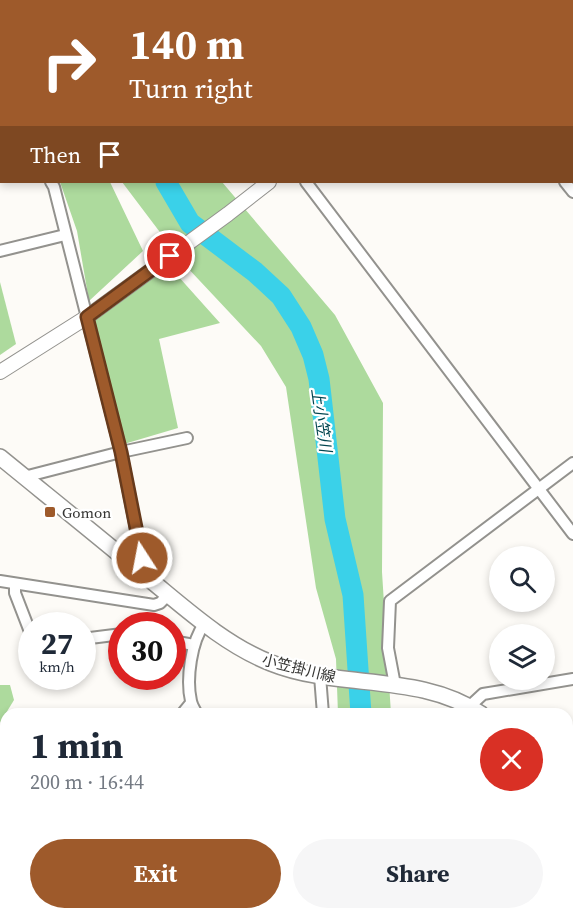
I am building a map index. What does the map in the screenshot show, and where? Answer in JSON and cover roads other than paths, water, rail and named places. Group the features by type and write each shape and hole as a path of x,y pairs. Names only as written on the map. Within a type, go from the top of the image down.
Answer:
{"main road":[{"name":"小笠掛川線","path":"0,457 205,623 252,656 274,665 325,677 391,684 444,696 471,708"}],"street":[{"path":"52,183 121,452 145,575"},
{"path":"0,372 87,317 268,183"},
{"path":"307,183 573,534"},
{"path":"0,251 66,235"},
{"path":"24,477 187,438"},
{"path":"391,684 388,648 390,601 573,463"},
{"path":"0,581 154,605 160,603 169,594"},
{"path":"15,584 15,593 22,612"},
{"path":"194,708 191,703 190,674 194,645 205,623"},
{"path":"186,644 194,645"},
{"path":"323,708 325,677"},
{"path":"477,708 483,694 573,679"},
{"path":"187,708 191,703"}],"waterway":[{"name":"上小笠川","path":"167,183 190,223 255,272 281,296 301,327 313,355 319,379 335,519 353,595 361,708"}],"place":[{"name":"Gomon","path":"50,512"}]}
